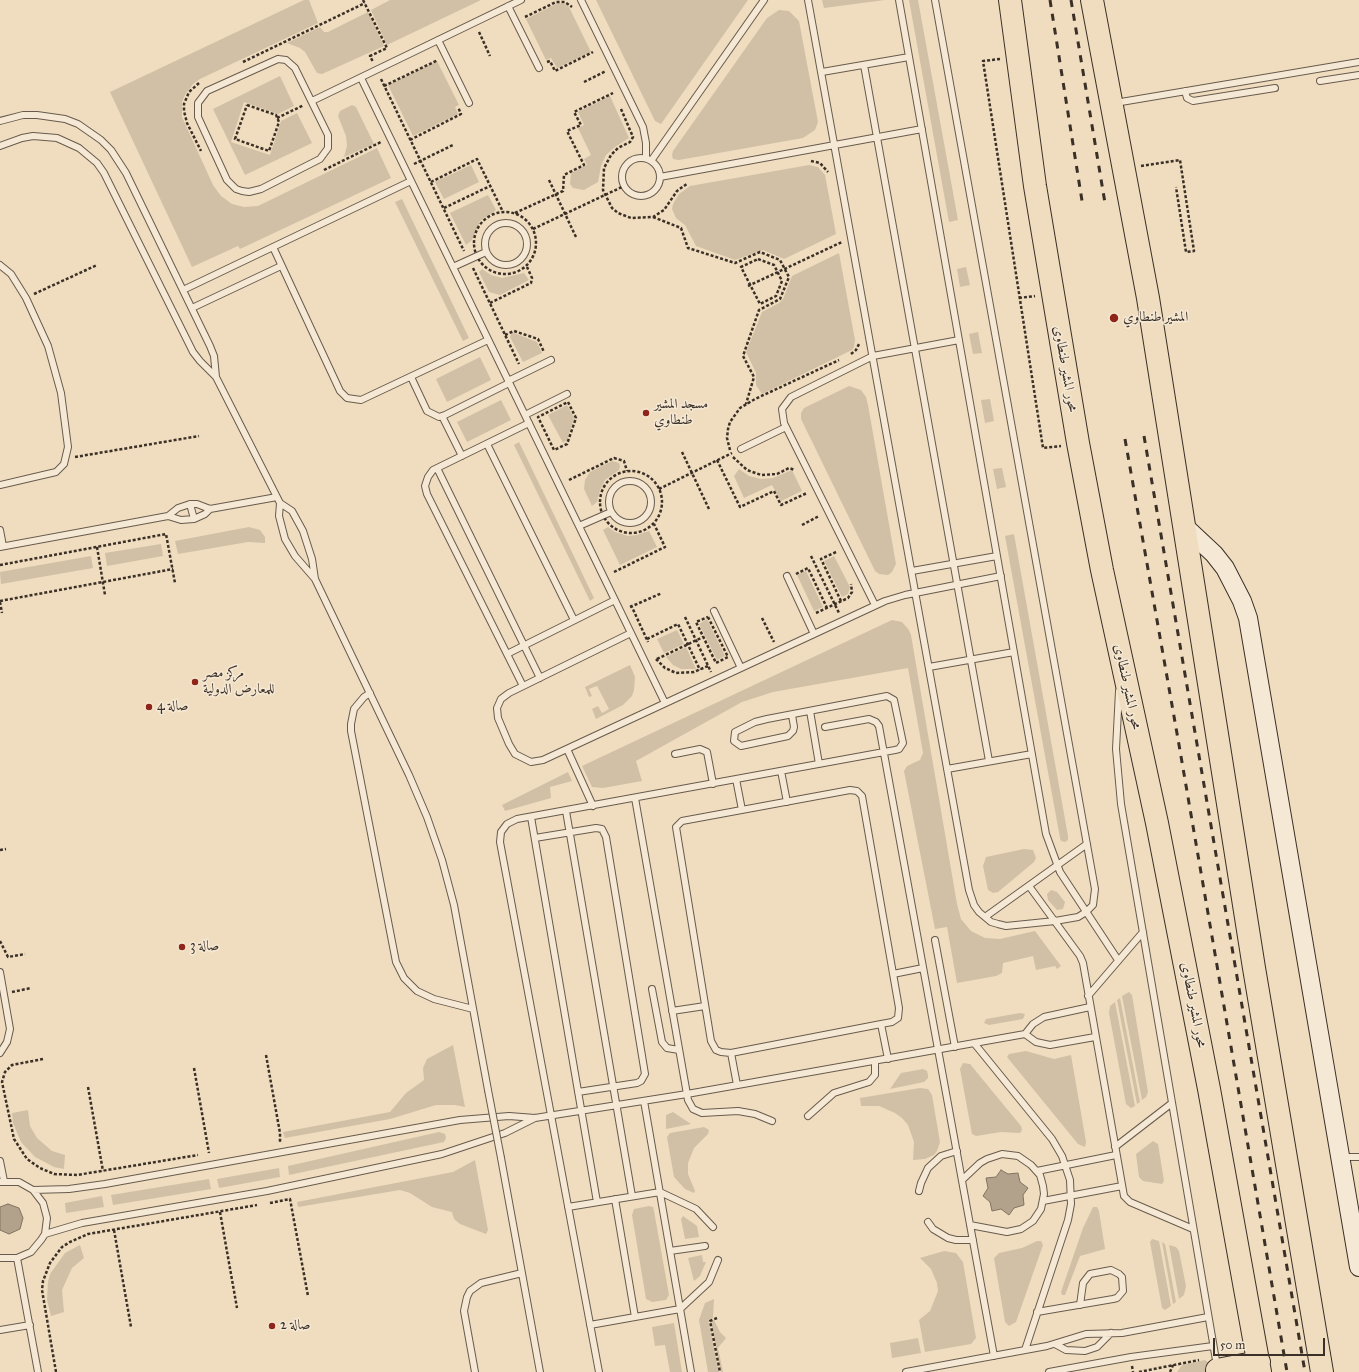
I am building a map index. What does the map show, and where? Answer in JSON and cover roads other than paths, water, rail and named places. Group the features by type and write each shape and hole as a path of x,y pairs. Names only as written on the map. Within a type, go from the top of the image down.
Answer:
{"highway":[{"name":"محور المشير طنطاوى","path":"1010,0 1016,56 1037,201 1078,443 1122,666 1157,823 1208,1081 1260,1367"},
{"path":"1096,6 1164,398 1183,526 1322,1372"},
{"path":"1212,1367 1260,1367"}],"street":[{"path":"1183,526 1214,554 1225,568 1240,595 1248,618 1359,1267"}],"lane":[{"path":"312,101 521,0"},
{"path":"581,0 643,127 649,160"},
{"path":"649,160 764,0"},
{"path":"808,0 969,890 974,905 991,922 1006,926 1055,921 1078,917 1086,912 1093,904 1095,894 935,0"},
{"path":"899,0 1046,834 1057,866 1118,960"},
{"path":"508,6 539,68"},
{"path":"438,40 468,103"},
{"path":"822,72 909,57"},
{"path":"282,59 289,62 295,68 312,101 329,139 328,148 324,156 255,191 242,191 231,185 224,174 198,117 197,107 203,94 270,62 282,59"},
{"path":"1112,104 1359,62"},
{"path":"864,65 989,761"},
{"path":"1320,81 1359,75"},
{"path":"361,78 665,703"},
{"path":"1185,91 1187,98 1193,101 1275,88"},
{"path":"0,122 23,116 51,116 78,124 101,140 119,161 210,346 216,377 280,503 296,516 303,531 312,559 315,578 418,796 442,860 455,912 540,1372"},
{"path":"660,177 922,129"},
{"path":"0,146 22,138 33,136 57,138 79,148 97,163 104,173 193,352 200,362 216,377"},
{"path":"635,159 649,160 658,168 660,177 657,188 653,192 643,196 632,194 624,186 622,176 626,165 635,159"},
{"path":"183,290 411,181"},
{"path":"496,224 515,224 524,233 527,246 526,252 523,258 512,265 499,265 494,262 486,252 484,246 487,233 496,224"},
{"path":"273,247 343,395 351,400 361,400 488,340"},
{"path":"453,267 486,252"},
{"path":"0,265 11,274 26,298 45,341 55,369 65,417 68,447 66,459 60,468 50,475 0,485"},
{"path":"192,308 282,266"},
{"path":"875,605 786,427 782,418 782,409 791,397 873,356 959,340"},
{"path":"411,377 427,411 435,416 442,416 551,360"},
{"path":"525,415 567,394"},
{"path":"442,416 462,456"},
{"path":"523,686 427,494 425,486 428,477 437,468 529,423"},
{"path":"741,449 786,427"},
{"path":"487,444 574,620"},
{"path":"437,468 540,678"},
{"path":"635,481 646,488 649,493 651,505 650,511 637,523 625,523 619,521 611,512 609,506 610,494 613,489 623,482 635,481"},
{"path":"0,530 2,547 168,516 178,508 190,504 197,504 210,509 277,497"},
{"path":"280,503 279,516 285,539 295,556 315,578"},
{"path":"190,504 194,520"},
{"path":"168,516 180,520 194,520 205,514 210,509"},
{"path":"579,526 611,512"},
{"path":"912,571 997,556"},
{"path":"787,576 814,634"},
{"path":"631,633 505,696 497,708 498,718 511,749 525,760 537,762 875,605 916,593 1001,576"},
{"path":"507,654 615,600"},
{"path":"714,611 741,668"},
{"path":"929,667 1014,652"},
{"path":"1122,666 1117,721 1118,777 1213,1346 1212,1367"},
{"path":"370,693 364,697 354,709 350,724 396,962 404,978 417,991 434,999 473,1009"},
{"path":"599,1372 500,842 501,832 508,824 517,820 899,749 902,743 893,698 887,696 761,721 743,727 735,732 734,741 741,746 788,736 791,734 794,727 792,715"},
{"path":"810,711 819,764"},
{"path":"825,727 866,719 874,720 879,726 994,1356"},
{"path":"567,749 593,806"},
{"path":"675,754 700,749 707,752 713,784"},
{"path":"947,769 1032,754"},
{"path":"782,771 787,802"},
{"path":"736,779 742,810"},
{"path":"854,790 862,796 899,1015 895,1020 881,1024 731,1053 721,1052 713,1046 704,1006 675,830 677,825 682,821 787,802 854,790"},
{"path":"635,798 690,1105 702,1113 738,1111 755,1114 772,1121"},
{"path":"566,811 632,1196"},
{"path":"531,817 597,1202"},
{"path":"535,838 599,828 604,831 606,837 645,1074 644,1078 637,1083 578,1092"},
{"path":"985,917 1087,844"},
{"path":"1029,886 1082,960 1124,1196 1130,1202 1193,1229"},
{"path":"1088,996 1143,932"},
{"path":"935,940 955,1047"},
{"path":"893,974 923,968"},
{"path":"0,972 10,1029 7,1042 0,1053"},
{"path":"652,989 662,1042 667,1048 679,1050"},
{"path":"672,1011 704,1006"},
{"path":"33,1190 69,1189 105,1184 447,1122 509,1116 535,1118 737,1086 1025,1034 1033,1024 1044,1017 1090,1007"},
{"path":"881,1024 888,1059"},
{"path":"1025,1034 1036,1042 1050,1045 1095,1037"},
{"path":"974,1043 1052,1139 1066,1165 1070,1180 1071,1196 1068,1220 1025,1350"},
{"path":"731,1053 737,1086"},
{"path":"808,1116 834,1093 869,1082 875,1075 875,1061"},
{"path":"644,1101 691,1372"},
{"path":"1115,1147 1172,1103"},
{"path":"45,1234 94,1220 267,1191 442,1154 505,1133 535,1118"},
{"path":"919,1191 922,1179 928,1168 941,1156 957,1151"},
{"path":"962,1180 980,1163 1002,1154 1018,1156 1025,1160 1037,1171 1043,1186 1043,1202 1038,1215 1033,1221 1014,1231 998,1231 970,1225"},
{"path":"1037,1171 1116,1155"},
{"path":"1340,1157 1359,1157"},
{"path":"0,1162 2,1181 19,1182 33,1190 39,1196 46,1210 47,1218 45,1234 31,1252 18,1258 0,1258"},
{"path":"1043,1202 1122,1186"},
{"path":"568,1207 660,1192 696,1208 713,1227"},
{"path":"615,1199 635,1317"},
{"path":"928,1222 933,1229 948,1238 956,1240 973,1240"},
{"path":"670,1251 705,1246"},
{"path":"18,1258 38,1372"},
{"path":"590,1325 680,1310 709,1282 718,1260"},
{"path":"1037,1312 1080,1305 1118,1298 1123,1291 1124,1282 1122,1277 1111,1270 1090,1274 1083,1283 1080,1305"},
{"path":"475,1372 464,1311 467,1298 470,1292 481,1283 522,1273"},
{"path":"906,1372 1055,1344 1086,1334 1122,1333 1208,1317"},
{"path":"0,1330 30,1325"},
{"path":"1055,1344 1066,1350 1085,1352 1097,1347 1111,1333"},
{"path":"1049,1372 1213,1346"}],"railway":[{"path":"1050,0 1083,207"},
{"path":"1071,0 1105,203"},
{"path":"1144,436 1305,1372"},
{"path":"1125,439 1287,1372"}],"place":[{"name":"المشير طنطاوي","path":"1114,318"},
{"name":"مسجد المشير طنطاوي","path":"646,413"},
{"name":"مركز مصر للمعارض الدولية","path":"195,682"},
{"name":"صالة 4","path":"149,707"},
{"name":"صالة 3","path":"182,947"},
{"name":"صالة 2","path":"272,1326"}]}
